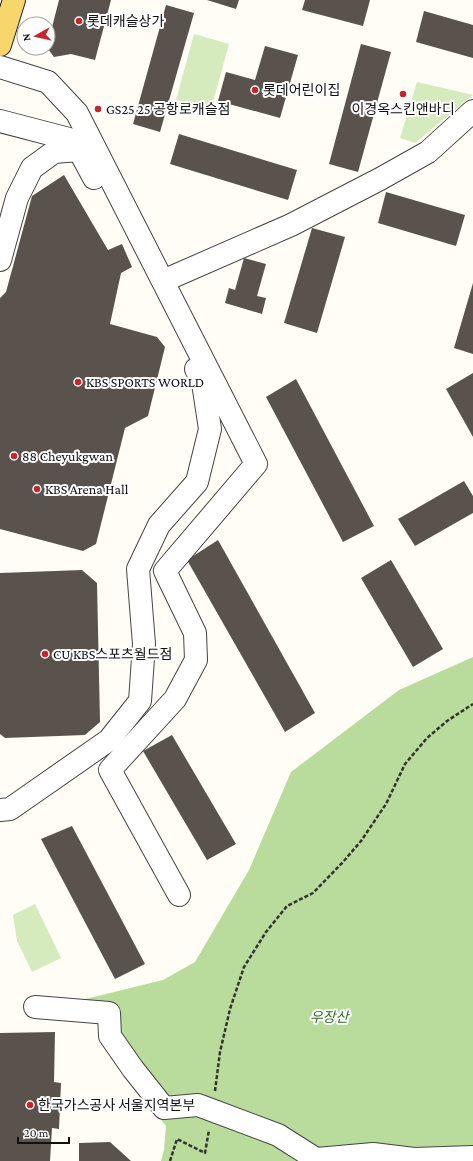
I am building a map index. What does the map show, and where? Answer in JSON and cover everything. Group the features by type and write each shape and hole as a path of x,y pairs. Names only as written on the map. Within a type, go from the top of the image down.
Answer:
{"main road":[{"path":"0,45 14,0"}],"lane":[{"path":"0,67 48,82 77,113 256,464 165,571 195,633 196,660 175,699 110,770 179,895"},
{"path":"163,281 291,225 380,179 428,152 473,111"},
{"path":"0,121 69,139 79,150 203,383 210,429 197,482 159,525 138,569 144,644 140,700 109,740 10,810 0,810"},
{"path":"0,260 17,198 32,168 54,152 79,150"},
{"path":"35,1007 109,1013 110,1036 133,1069 164,1108 198,1105 278,1135 318,1160 373,1154 414,1159 473,1157"}],"path":[{"path":"170,1161 178,1139 205,1153 220,1052 230,1009 244,967 266,932 287,906 313,893 361,841 386,804 405,764 427,738 447,721 473,704"}],"green space":[{"path":"194,34 229,44 211,109 176,100"},
{"path":"417,82 473,95 415,143 400,138"},
{"name":"우장산","path":"473,657 473,1161 161,1161 164,1150 166,1126 113,1059 106,1026 40,1008 69,1003 163,980 195,962 249,870 291,772 399,690"},
{"path":"35,904 61,958 32,972 17,941 13,915"}],"building":[{"name":"롯데캐슬상가","path":"59,0 111,0 95,60 71,54 54,57 53,56 56,56 55,16"},
{"path":"207,0 239,0 236,9"},
{"path":"305,0 370,0 363,26 302,10"},
{"path":"166,5 194,13 160,132 133,124"},
{"path":"424,11 473,25 473,58 416,42"},
{"path":"361,44 391,52 358,172 329,164"},
{"name":"롯데어린이집","path":"265,46 298,55 280,118 218,101 226,72 255,80"},
{"path":"179,134 297,170 288,200 170,164"},
{"name":"KBS SPORTS WORLD","path":"64,175 108,250 122,244 132,267 121,273 110,324 157,337 165,347 148,416 125,428 96,544 83,551 0,529 0,298 6,292 32,196"},
{"path":"386,192 465,215 456,246 378,223"},
{"path":"312,228 345,237 317,333 284,323"},
{"path":"244,258 266,264 257,296 266,298 262,314 225,303 229,288 235,290"},
{"path":"473,283 473,354 454,348"},
{"path":"473,373 473,437 446,389"},
{"path":"296,379 374,526 343,542 266,397"},
{"path":"464,481 473,496 473,513 415,546 398,519"},
{"path":"218,540 315,713 285,732 187,560"},
{"path":"391,560 443,649 413,667 361,578"},
{"path":"82,570 97,583 100,722 85,735 5,738 0,734 0,573"},
{"path":"172,735 236,844 207,860 143,751"},
{"path":"72,826 145,964 115,979 41,839"},
{"name":"한국가스공사 서울지역본부","path":"55,1032 54,1082 61,1083 59,1129 52,1128 50,1161 0,1161 0,1033"},
{"path":"110,1142 131,1161 79,1161 79,1143"}],"place":[{"name":"롯데캐슬상가","path":"79,21"},
{"name":"롯데어린이집","path":"255,90"},
{"name":"이경옥스킨앤바디","path":"403,94"},
{"name":"GS25 25 공항로캐슬점","path":"98,109"},
{"name":"KBS SPORTS WORLD","path":"78,382"},
{"name":"88 Cheyukgwan","path":"14,456"},
{"name":"KBS Arena Hall","path":"37,489"},
{"name":"CU KBS스포츠월드점","path":"45,654"},
{"name":"한국가스공사 서울지역본부","path":"30,1105"}]}
